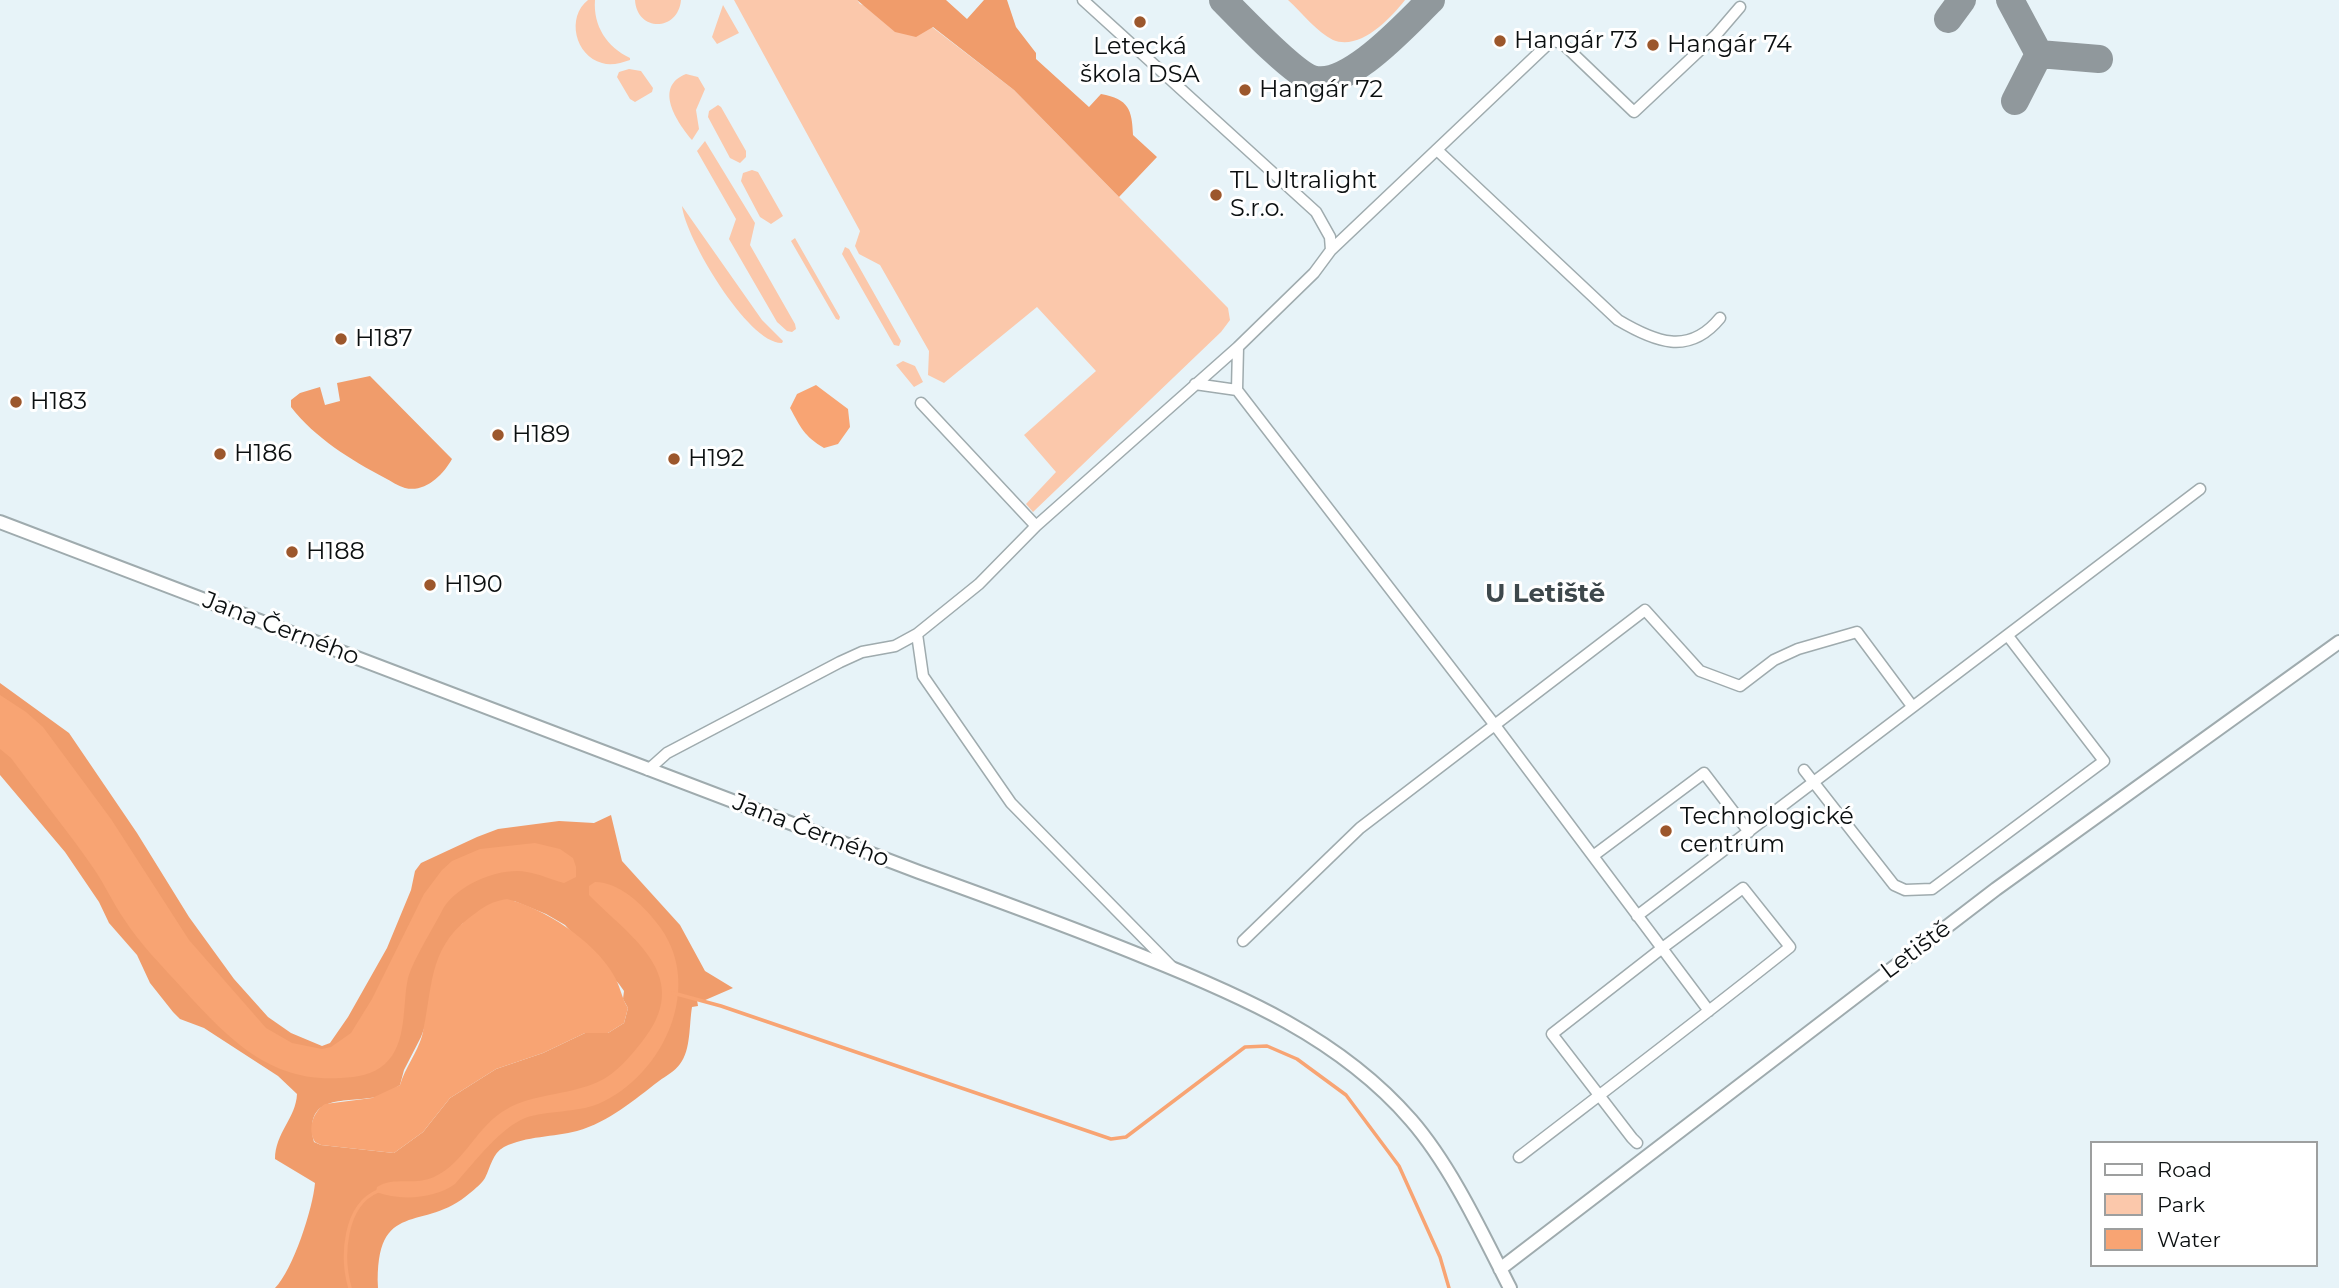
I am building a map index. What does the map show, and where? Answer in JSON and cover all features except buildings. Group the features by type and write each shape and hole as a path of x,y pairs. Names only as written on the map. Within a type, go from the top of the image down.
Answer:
{"street":[{"path":"1083,0 1316,212 1330,237 1331,250"},
{"path":"648,770 667,753 840,662 862,652 895,646 917,634 979,584 1036,526 1238,347 1314,273 1331,250 1553,41 1562,43 1634,112 1716,35 1740,7"},
{"path":"1437,150 1618,320 1634,330 1670,341 1690,341 1709,332 1720,318"},
{"path":"1238,347 1237,390 1494,724 1709,1012"},
{"path":"1195,384 1237,390"},
{"path":"921,403 1036,526"},
{"path":"1637,916 2200,489"},
{"name":"Jana Černého","path":"0,522 919,873 1052,919 1247,1000 1308,1034 1347,1062 1397,1105 1437,1154 1510,1288"},
{"path":"1243,941 1360,828 1645,610 1700,671 1740,686 1786,654 1857,632 1912,706"},
{"path":"917,634 923,676 1011,803 1172,968"},
{"path":"1804,770 1894,885 1905,890 1932,889 2104,761 2008,636"},
{"name":"Letiště","path":"1500,1269 1996,889 2339,642"},
{"path":"1593,856 1704,773 1749,832"},
{"path":"1519,1157 1600,1095 1709,1012 1790,947 1743,888 1661,948 1552,1034 1600,1095 1637,1143"}],"green space":[{"path":"588,0 595,0 596,18 603,35 630,60 605,64 585,53 576,26 581,7"},
{"path":"635,0 681,0 673,18 658,24 643,18 637,10"},
{"path":"734,0 857,0 860,4 932,27 1014,90 1228,308 1230,320 1221,332 1033,512 1026,504 1056,472 1024,435 1096,371 1037,307 944,383 928,375 929,351 880,265 859,254 855,246 860,231"},
{"path":"1288,0 1405,0 1374,31 1354,41 1343,42 1333,40 1321,32"},
{"path":"723,5 739,33 717,44 712,37"},
{"path":"629,69 641,71 653,88 652,92 635,102 630,99 617,77 619,72"},
{"path":"686,74 698,77 705,89 696,110 699,129 692,140 675,115 669,96 676,80"},
{"path":"718,105 746,151 746,157 740,163 730,158 708,117 709,111"},
{"path":"705,141 755,223 750,245 795,324 796,329 792,332 777,322 729,239 736,219 697,151"},
{"path":"752,170 758,172 783,216 771,224 760,217 741,181 743,173"},
{"path":"682,206 762,320 782,343 768,339 736,308 694,241"},
{"path":"795,238 840,317 839,320 791,241"},
{"path":"845,247 849,249 901,341 899,346 894,345 842,254"},
{"path":"903,361 915,366 923,382 914,387 896,365"}],"shaded area":[{"path":"857,0 946,0 967,19 984,0 1007,0 1016,27 1036,53 1036,59 1089,107 1101,94 1123,103 1130,112 1133,135 1157,157 1119,197 1014,90 933,27 916,37 895,32"},
{"path":"370,376 452,459 438,477 420,488 397,485 359,464 311,429 291,407 291,400 300,393 320,387 325,405 340,401 337,383"},
{"path":"0,683 69,733 137,833 189,917 234,979 268,1017 291,1033 322,1046 330,1043 348,1017 387,948 411,890 415,871 421,863 498,829 559,821 594,823 611,815 622,861 680,925 705,971 733,988 703,1001 697,1000 698,1006 692,1007 684,1058 673,1071 631,1103 589,1127 504,1147 494,1157 484,1180 470,1193 453,1205 406,1221 394,1228 385,1240 379,1259 378,1288 275,1288 289,1268 301,1238 315,1183 275,1159 278,1141 293,1111 297,1094 278,1076 204,1028 180,1019 173,1012 150,983 137,955 109,923 99,902 65,852 0,775","holes":["514,901 565,925 619,984 624,991 623,999 628,1008 624,1023 608,1033 585,1033 543,1053 496,1069 450,1098 423,1132 394,1153 314,1142 312,1127 319,1109 336,1102 378,1096 400,1085 404,1070 421,1037 462,924"]}],"water":[{"path":"816,385 848,409 850,427 838,444 824,448 804,431 790,408 797,394"},
{"path":"0,695 43,727 111,819 189,940 266,1028 292,1043 322,1049 331,1047 351,1033 372,999 424,894 452,861 480,849 535,843 560,849 573,858 576,877 564,883 527,872 505,872 481,879 460,891 444,907 411,970 401,1035 385,1064 370,1073 347,1078 315,1078 292,1073 271,1065 233,1039 199,1006 137,937 84,855 11,758 0,749"},
{"path":"595,882 613,886 637,901 656,922 671,946 678,972 677,999 671,1025 659,1050 642,1072 622,1091 598,1104 534,1115 516,1123 487,1147 455,1184 447,1189 417,1197 396,1197 376,1192 377,1187 390,1182 427,1180 445,1171 487,1124 507,1109 528,1100 583,1088 600,1081 620,1066 641,1043 656,1019 662,998 660,978 638,943 589,895 589,886"},
{"path":"507,899 552,918 594,950 618,983 628,1008 624,1023 608,1033 585,1033 543,1053 496,1069 450,1098 423,1132 394,1153 321,1145 315,1142 312,1121 317,1111 325,1104 372,1098 400,1085 422,1036 434,972 445,943 469,918 491,903"}],"waterway":[{"path":"673,993 721,1006 1111,1139 1126,1137 1245,1047 1267,1046 1297,1059 1346,1095 1399,1166 1440,1257 1449,1288"},
{"path":"350,1288 346,1262 348,1233 358,1208 378,1191"}],"taxiway":[{"path":"1223,0 1292,67 1312,79 1326,80 1359,65 1431,0"},
{"path":"1948,19 1962,0"},
{"path":"2010,0 2039,54"},
{"path":"2039,54 2099,59"},
{"path":"2015,101 2039,54"}],"place":[{"name":"Letecká škola DSA","path":"1140,22"},
{"name":"Hangár 73","path":"1500,41"},
{"name":"Hangár 74","path":"1653,45"},
{"name":"Hangár 72","path":"1245,90"},
{"name":"TL Ultralight S.r.o.","path":"1216,195"},
{"name":"H187","path":"341,339"},
{"name":"H183","path":"16,402"},
{"name":"H189","path":"498,435"},
{"name":"H186","path":"220,454"},
{"name":"H192","path":"674,459"},
{"name":"H188","path":"292,552"},
{"name":"H190","path":"430,585"},
{"name":"Technologické centrum","path":"1666,831"}],"district":[{"name":"U Letiště","path":"1545,594"}]}
